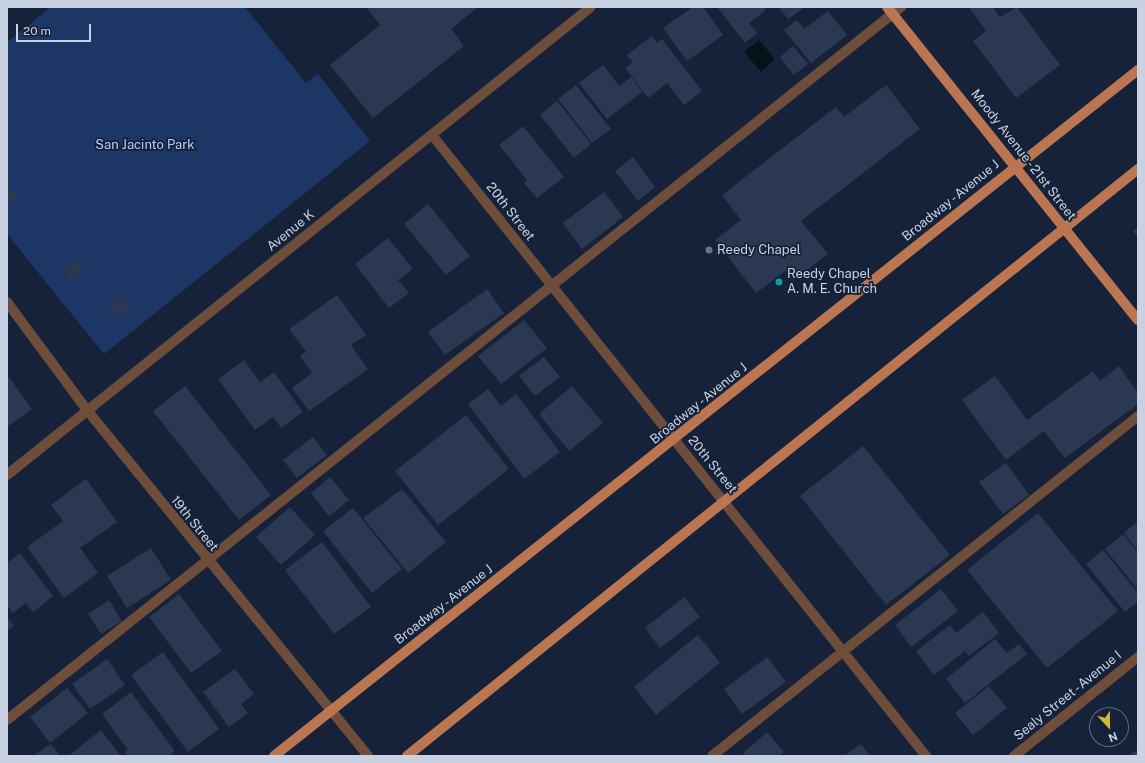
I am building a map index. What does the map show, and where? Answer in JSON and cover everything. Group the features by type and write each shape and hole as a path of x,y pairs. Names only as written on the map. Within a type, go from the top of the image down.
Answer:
{"main road":[{"name":"Moody Avenue - 21st Street","path":"889,10 1138,320"},
{"name":"Broadway - Avenue J","path":"274,756 675,440 1138,70"},
{"path":"407,756 1138,169"}],"street":[{"name":"Avenue K","path":"7,474 591,7"},
{"path":"7,720 552,286 889,10 901,7"},
{"name":"20th Street","path":"432,135 926,756"},
{"name":"19th Street","path":"7,302 87,410 207,561 332,710 368,756"},
{"path":"712,756 1138,416"},
{"name":"Sealy Street - Avenue I","path":"1014,756 1138,657"}],"green space":[{"name":"San Jacinto Park","path":"51,7 245,7 306,83 318,74 370,141 104,354 7,234 7,42"}],"shaded area":[{"path":"759,40 775,59 761,72 744,52"}],"building":[{"path":"366,7 478,7 451,29 464,46 373,118 330,65 380,25"},
{"path":"693,7 703,7 723,35 687,61 663,28"},
{"path":"717,7 763,7 766,10 749,23 757,33 745,43"},
{"path":"779,7 805,7 788,19"},
{"path":"969,7 993,7 1000,17 1017,7 1060,65 1016,98 973,41 986,31"},
{"path":"828,11 847,35 811,63 784,30 797,20 804,29"},
{"path":"652,36 657,43 662,39 702,91 684,105 667,83 648,98 625,68 633,62 627,55"},
{"path":"793,46 808,64 794,75 780,57"},
{"path":"603,65 619,86 631,77 642,92 607,119 579,83"},
{"path":"576,85 611,129 592,143 558,99"},
{"path":"886,85 920,129 801,221 828,254 793,281 785,271 756,293 715,240 741,220 722,195 836,107 844,117"},
{"path":"557,101 591,144 574,158 540,115"},
{"path":"523,126 564,177 537,198 524,183 527,180 499,145"},
{"path":"633,157 655,187 638,201 615,171"},
{"path":"7,184 18,197 7,206"},
{"path":"604,192 623,217 582,249 563,223"},
{"path":"428,204 470,256 446,275 404,224"},
{"path":"1138,227 1138,238 1133,231"},
{"path":"388,238 413,269 398,280 409,293 389,308 355,264"},
{"path":"75,260 84,272 71,282 62,269"},
{"path":"487,289 504,313 445,355 428,332"},
{"path":"121,295 132,308 119,318 108,305"},
{"path":"337,295 366,335 351,345 368,369 309,411 292,388 312,373 300,356 306,352 289,329"},
{"path":"524,320 547,348 501,384 478,356"},
{"path":"544,357 560,377 535,396 519,376"},
{"path":"244,360 260,382 274,372 303,412 281,428 273,417 255,430 218,379"},
{"path":"1119,366 1138,393 1138,404 1065,458 1044,431 1006,460 962,400 995,376 1027,420 1093,371 1100,381"},
{"path":"9,377 32,409 7,427 7,378"},
{"path":"185,386 271,495 239,520 153,411"},
{"path":"572,386 603,423 569,451 539,414"},
{"path":"488,389 501,406 516,394 560,452 524,479 468,404"},
{"path":"466,415 509,469 438,525 395,471"},
{"path":"313,437 327,455 297,478 283,460"},
{"path":"863,446 950,555 886,605 800,496"},
{"path":"1006,463 1029,495 1003,514 979,482"},
{"path":"330,477 349,500 329,516 311,493"},
{"path":"86,479 117,522 80,548 98,573 64,598 27,547 63,521 51,505"},
{"path":"402,489 446,542 408,573 363,518"},
{"path":"290,507 315,535 281,565 256,537"},
{"path":"353,508 402,569 372,593 323,531"},
{"path":"1038,513 1118,611 1047,668 967,570"},
{"path":"1138,521 1138,551 1124,533"},
{"path":"1123,534 1138,553 1138,590 1105,549"},
{"path":"322,542 371,607 334,634 285,570"},
{"path":"151,548 171,580 127,608 107,576"},
{"path":"1103,550 1138,593 1138,602 1125,612 1086,564"},
{"path":"20,553 53,596 33,612 26,603 13,613 7,605 7,563"},
{"path":"941,589 958,611 911,647 895,625"},
{"path":"179,594 222,651 191,673 149,617"},
{"path":"684,597 700,617 660,648 645,628"},
{"path":"109,600 122,621 101,634 88,614"},
{"path":"983,612 999,633 969,656 965,651 934,675 916,651 950,625 956,633"},
{"path":"7,617 14,626 7,631"},
{"path":"698,635 720,663 656,715 634,687"},
{"path":"995,639 1007,653 1019,644 1027,654 965,703 946,679"},
{"path":"163,652 219,729 188,752 131,675"},
{"path":"767,657 786,682 742,714 724,689"},
{"path":"107,659 125,685 90,709 72,684"},
{"path":"235,669 254,694 241,704 248,713 229,727 203,692"},
{"path":"989,686 1007,708 973,735 955,713"},
{"path":"67,688 88,713 50,743 30,717"},
{"path":"131,692 175,751 169,756 128,756 125,752 128,750 102,714"},
{"path":"101,730 121,756 68,756"},
{"path":"767,732 784,752 779,756 745,756 743,753"},
{"path":"51,744 60,756 33,756"},
{"path":"861,744 870,756 844,756"},
{"path":"1138,749 1138,756 1129,756"}],"place":[{"name":"Reedy Chapel","path":"709,250"},
{"name":"Reedy Chapel A. M. E. Church","path":"779,282"}]}
